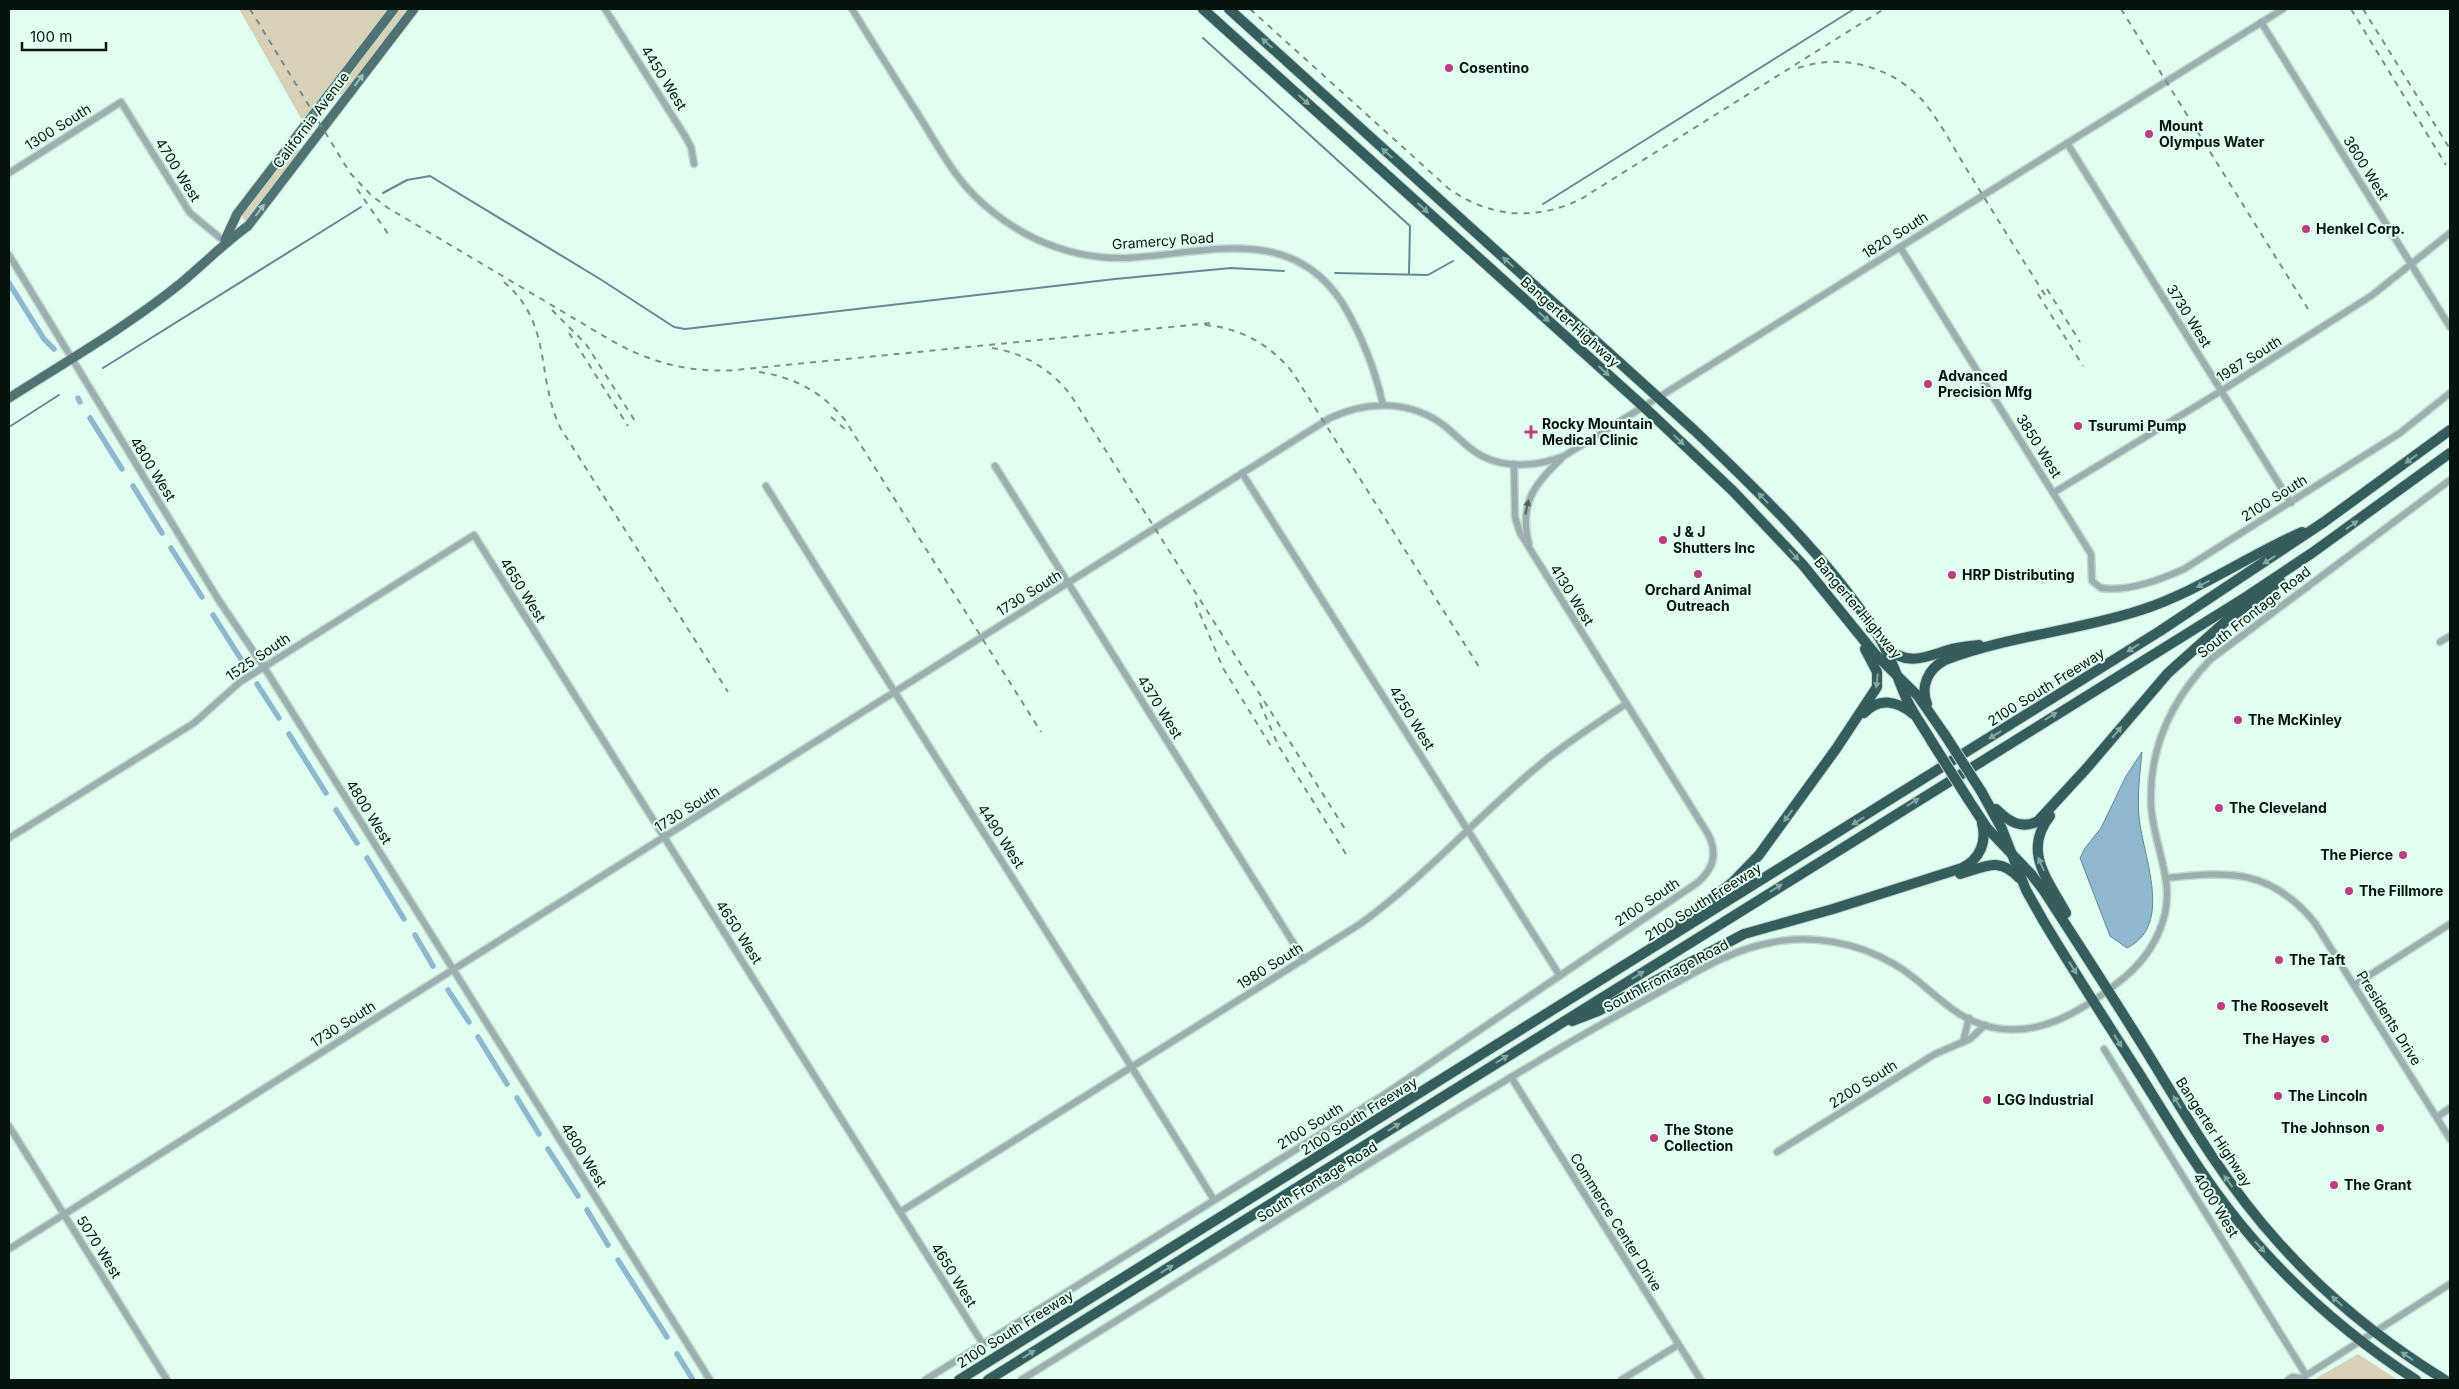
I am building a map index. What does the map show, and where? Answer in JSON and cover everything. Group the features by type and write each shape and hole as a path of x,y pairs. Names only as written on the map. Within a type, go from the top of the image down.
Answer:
{"highway":[{"name":"Bangerter Highway","path":"1203,9 1644,407 1768,527 1815,578 1875,654 1898,675 1928,708 1981,791 2002,829 2022,881 2044,922 2187,1149 2226,1205 2259,1245 2300,1289 2361,1341 2416,1380"},
{"name":"Bangerter Highway","path":"1229,9 1729,464 1801,539 1846,592 1883,643 1916,716 1980,819 2041,886 2096,970 2194,1129 2248,1207 2313,1279 2374,1332 2444,1380"},
{"name":"2100 South Freeway","path":"959,1380 1524,1030 2160,631 2324,522 2450,430"},
{"name":"2100 South Freeway","path":"988,1380 2312,553 2450,453"},
{"path":"1928,708 1924,687 1929,673 1948,659 2025,638 2122,616 2160,603 2204,584 2287,538 2324,522"},
{"path":"1981,791 2007,820 2017,824 2028,825 2045,815 2168,673 2192,649 2226,621 2264,595 2312,553"},
{"path":"1524,1030 1663,938 1733,882 1759,855 1873,696 1878,683 1876,668 1850,622"},
{"path":"1883,643 1896,655 1913,660 1957,648 2025,638"},
{"path":"1836,749 1866,711 1875,705 1886,702 1898,704 1916,716"},
{"path":"2086,769 2080,782 2043,825 2037,839 2037,852 2043,870 2096,970"},
{"path":"1552,1028 1598,1011 1744,934 1833,909 1864,897 1966,866 1976,858 1982,846 1984,833 1980,819"},
{"path":"1864,897 1992,864 2009,868 2022,881"}],"main road":[{"name":"California Avenue","path":"225,242 237,214 394,9"},
{"name":"California Avenue","path":"9,398 71,359 181,283 225,242 248,226 414,9"}],"street":[{"name":"4450 West","path":"605,9 685,136 691,147 694,164"},
{"name":"Gramercy Road","path":"852,9 959,178 1001,218 1038,240 1092,256 1125,258 1253,248 1294,259 1309,267 1328,284 1350,316 1376,373 1383,405"},
{"name":"1820 South","path":"1514,464 1540,463 1564,456 2282,9"},
{"name":"3600 West","path":"2261,22 2450,327"},
{"name":"4700 West","path":"121,102 190,213 225,242"},
{"name":"1300 South","path":"9,173 121,102"},
{"name":"3730 West","path":"2066,143 2290,503"},
{"name":"1987 South","path":"2053,493 2221,391 2371,296 2450,233"},
{"name":"3850 West","path":"1900,247 2091,554 2091,575 2096,585"},
{"name":"4800 West","path":"9,255 218,599 264,667 710,1380"},
{"name":"2100 South","path":"2096,585 2106,589 2128,586 2171,575 2196,562 2400,432 2450,393"},
{"path":"1383,405 1412,409 1428,415 1445,426 1482,456 1514,464"},
{"name":"1730 South","path":"9,1249 1330,418 1355,408 1383,405"},
{"path":"1532,555 1525,517 1530,495 1543,476 1564,456"},
{"name":"4130 West","path":"1514,464 1515,517 1520,533 1708,834 1714,855"},
{"name":"4370 West","path":"995,466 1304,960"},
{"name":"4250 West","path":"1242,473 1560,976"},
{"name":"South Frontage Road","path":"1021,1380 1511,1077 1721,959 1768,943 1794,939 1842,944 1880,956 1905,971 1958,1013 1985,1025 2004,1029 2035,1028 2064,1017 2108,990 2149,954 2162,924 2167,900 2166,878 2154,829 2152,774 2157,747 2166,720 2179,698 2195,676 2211,659 2450,480"},
{"name":"4490 West","path":"766,486 894,693 1039,918 1214,1200"},
{"name":"1525 South","path":"9,838 194,723 235,685 474,534"},
{"name":"4650 West","path":"474,534 983,1344"},
{"path":"2440,642 2450,636"},
{"name":"1980 South","path":"900,1212 1304,960 1389,903 1548,758 1584,731 1626,704"},
{"name":"2100 South","path":"925,1380 1388,1092 1697,883 1709,870 1714,855"},
{"name":"Presidents Drive","path":"2166,878 2209,873 2239,875 2256,879 2282,892 2306,911 2354,984 2450,1139"},
{"path":"2354,984 2450,924"},
{"path":"1963,1042 1969,1018"},
{"name":"2200 South","path":"1777,1152 1935,1054 1970,1039 1985,1025"},
{"name":"4000 West","path":"2104,1050 2302,1378"},
{"name":"Commerce Center Drive","path":"1511,1077 1701,1380"},
{"path":"2437,1116 2450,1108"},
{"name":"5070 West","path":"9,1126 167,1380"},
{"path":"2288,1380 2302,1378 2450,1284"},
{"path":"1621,1380 1678,1344"}],"shaded area":[{"path":"239,9 392,9 303,122"},
{"path":"399,9 408,9 342,96 336,92"},
{"path":"295,146 301,150 246,221 241,217"},
{"path":"2358,1354 2398,1380 2313,1380"}],"water":[{"path":"2142,752 2138,809 2152,889 2153,907 2149,923 2141,937 2127,948 2110,936 2080,858 2085,848 2101,828 2126,776"}],"waterway":[{"path":"1543,204 1854,9"},
{"path":"1203,38 1410,226 1409,274"},
{"path":"383,193 407,180 430,176 600,279 674,327 685,329 1115,279 1231,268 1284,271"},
{"path":"103,368 361,207"},
{"path":"1335,273 1428,275 1453,261"},
{"path":"9,283 44,339 54,349"},
{"path":"9,427 59,395"},
{"path":"78,398 80,402"},
{"path":"90,418 122,469"},
{"path":"133,486 162,533"},
{"path":"171,548 202,597"},
{"path":"213,615 246,667"},
{"path":"257,684 279,718"},
{"path":"289,734 326,793"},
{"path":"336,810 357,843"},
{"path":"367,858 404,919"},
{"path":"415,935 433,966"},
{"path":"448,990 469,1022"},
{"path":"478,1037 507,1084"},
{"path":"517,1098 539,1134"},
{"path":"548,1149 578,1196"},
{"path":"587,1210 608,1245"},
{"path":"618,1260 667,1337"},
{"path":"677,1354 693,1380"}],"railway":[{"path":"250,9 350,173 371,195 388,208 607,338 638,354 653,359 685,368 735,370 1211,323"},
{"path":"1250,9 1448,188 1480,205 1513,213 1547,211 1581,199 1884,9"},
{"path":"2121,9 2308,309"},
{"path":"2351,9 2446,165"},
{"path":"2363,9 2450,149"},
{"path":"1798,68 1831,62 1865,66 1881,71 1896,79 1923,101 1937,120 2047,298"},
{"path":"357,189 391,238"},
{"path":"504,282 520,299 530,316 537,334 553,410 561,429 728,692"},
{"path":"2047,289 2080,342"},
{"path":"2038,294 2083,366"},
{"path":"552,310 586,344 635,421"},
{"path":"1205,325 1243,334 1265,346 1293,373 1481,670"},
{"path":"569,333 628,426"},
{"path":"992,348 1004,350 1036,363 1054,377 1070,394 1345,829"},
{"path":"759,372 772,374 806,387 827,401 845,420 1041,732"},
{"path":"831,417 846,430"},
{"path":"1195,602 1223,668 1272,748"},
{"path":"1260,703 1278,745 1349,859"}],"place":[{"name":"Cosentino","path":"1449,68"},
{"name":"Mount Olympus Water","path":"2149,134"},
{"name":"Henkel Corp.","path":"2306,229"},
{"name":"Advanced Precision Mfg","path":"1928,384"},
{"name":"Tsurumi Pump","path":"2078,426"},
{"name":"Rocky Mountain Medical Clinic","path":"1531,432"},
{"name":"J & J Shutters Inc","path":"1663,540"},
{"name":"Orchard Animal Outreach","path":"1698,574"},
{"name":"HRP Distributing","path":"1952,575"},
{"name":"The McKinley","path":"2238,720"},
{"name":"The Cleveland","path":"2219,808"},
{"name":"The Pierce","path":"2403,855"},
{"name":"The Fillmore","path":"2349,891"},
{"name":"The Taft","path":"2279,960"},
{"name":"The Roosevelt","path":"2221,1006"},
{"name":"The Hayes","path":"2325,1039"},
{"name":"The Lincoln","path":"2278,1096"},
{"name":"LGG Industrial","path":"1987,1100"},
{"name":"The Johnson","path":"2380,1128"},
{"name":"The Stone Collection","path":"1654,1138"},
{"name":"The Grant","path":"2334,1185"}]}
